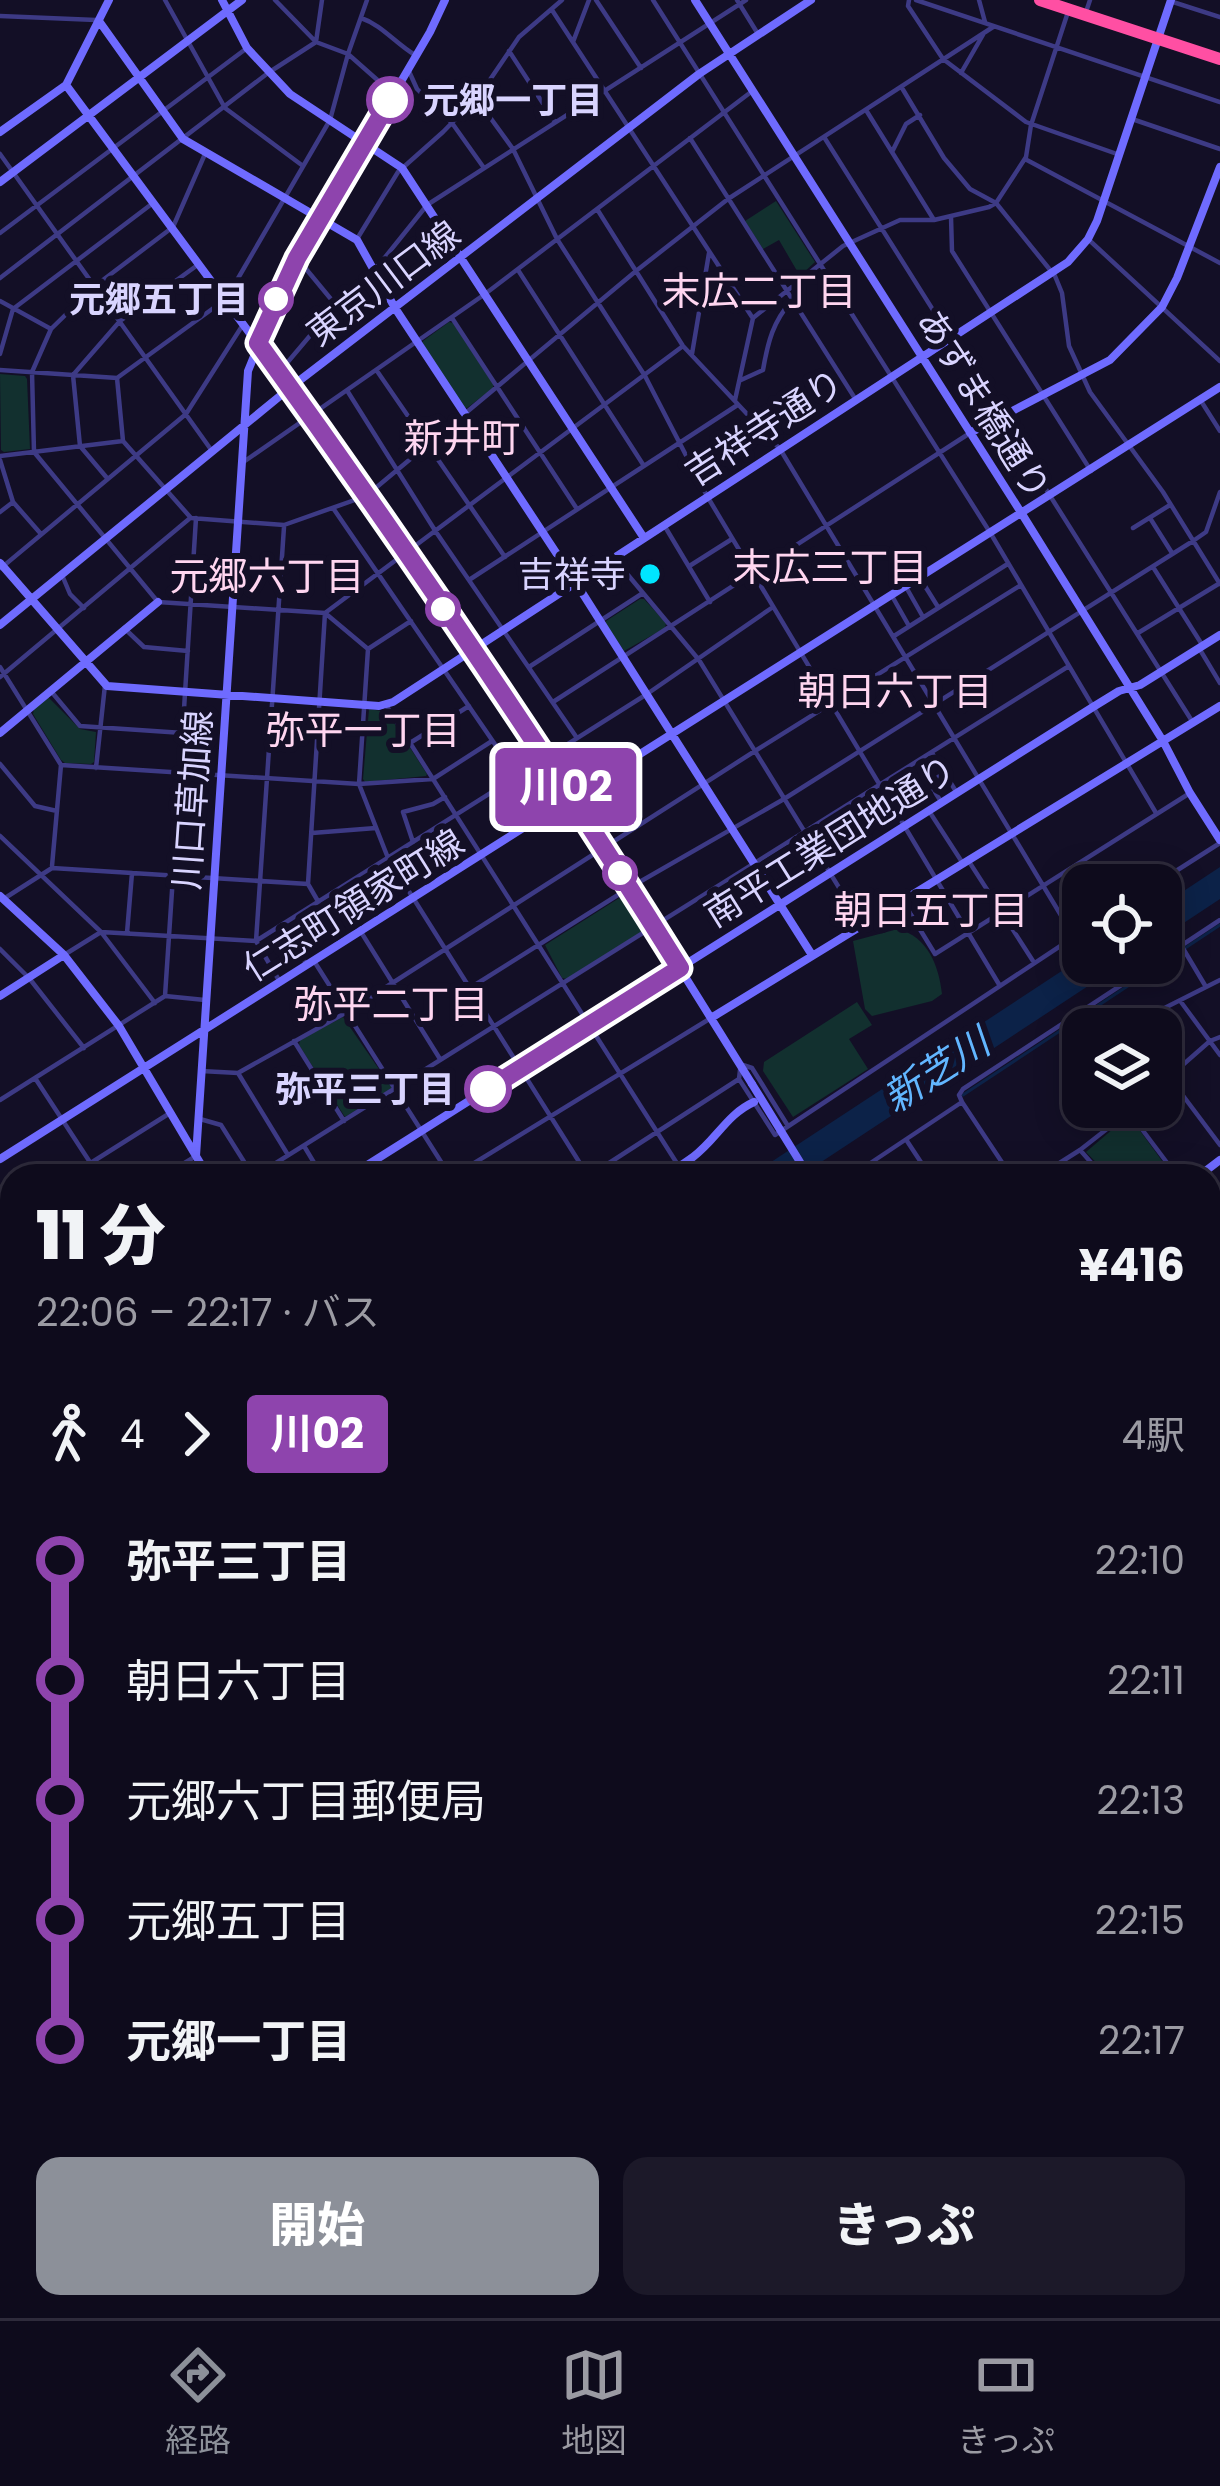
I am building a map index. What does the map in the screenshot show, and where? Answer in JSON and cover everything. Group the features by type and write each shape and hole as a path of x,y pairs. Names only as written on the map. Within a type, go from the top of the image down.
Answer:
{"highway":[{"path":"1040,0 1089,4 1160,36"},
{"path":"1067,3 1220,56"}],"street":[{"path":"0,133 66,85 110,0"},
{"path":"165,0 225,107 303,166"},
{"path":"222,0 247,48 268,73 295,98 402,168 644,538"},
{"path":"0,182 242,0"},
{"path":"275,0 316,42 348,54 394,94"},
{"path":"0,278 268,73 316,42 322,0"},
{"path":"0,370 117,378 226,299 329,121 367,0"},
{"name":"川口草加線","path":"196,1156 248,371 297,258 446,0"},
{"path":"356,240 402,168 476,98 527,28 562,0"},
{"path":"573,42 593,0 641,68"},
{"path":"653,0 991,534 1156,813"},
{"name":"あずま橋通り","path":"695,0 1022,514 1220,841"},
{"name":"東京川口線","path":"0,625 290,387 699,74 809,0"},
{"path":"1120,155 1031,124 961,73 943,59 908,6 912,0 1220,102"},
{"path":"979,0 985,22"},
{"path":"279,372 336,305 374,272 427,205 741,1 758,34"},
{"path":"1171,1 1220,15"},
{"name":"吉祥寺通り","path":"386,705 1068,262 1088,239 1104,202 1171,1"},
{"path":"470,580 736,403 753,318 849,242 901,220 951,217 996,203 1024,159 1067,3"},
{"path":"552,10 753,318"},
{"path":"0,16 99,21"},
{"path":"362,17 376,22 416,56"},
{"path":"99,21 183,140 356,240 394,308 812,955"},
{"path":"117,378 123,441 193,518 284,525 365,496 728,199 993,27"},
{"path":"961,73 984,33"},
{"path":"0,233 247,48"},
{"path":"509,51 555,123"},
{"path":"408,69 416,89 452,123 484,168"},
{"path":"66,85 311,416 573,797 801,1164"},
{"path":"901,87 944,158 970,189 996,203 1053,273 1063,292 1070,346 1090,392 1220,584 1138,633"},
{"path":"242,463 518,270 753,90"},
{"path":"476,98 513,149 557,239 645,376 706,496 1000,986"},
{"path":"866,110 934,220"},
{"path":"892,152 906,124 920,115"},
{"path":"1132,119 1220,149"},
{"path":"824,137 1194,723"},
{"path":"690,138 856,400"},
{"path":"0,154 212,451"},
{"path":"158,602 34,452 32,373 51,328 94,286 172,227 206,154"},
{"path":"1024,159 1220,263"},
{"path":"553,702 970,433 1110,360 1162,307 1220,167"},
{"path":"0,354 13,309 154,202"},
{"path":"596,209 683,346 780,449 1062,917"},
{"path":"951,217 952,251 1091,470"},
{"path":"1088,239 1220,361"},
{"path":"692,355 709,253"},
{"path":"297,258 336,305"},
{"path":"107,479 80,446 73,376 120,321 199,264"},
{"path":"518,270 644,466"},
{"path":"739,380 763,370 769,336 792,300"},
{"path":"0,301 51,328"},
{"path":"452,318 578,509"},
{"path":"244,323 186,414 1,566 104,685 386,705 677,1164"},
{"path":"325,613 683,346"},
{"path":"377,371 505,556"},
{"name":"仁志町領家町線","path":"0,1160 1220,387"},
{"path":"348,392 436,532 577,738"},
{"path":"1201,400 1220,431"},
{"path":"41,534 13,502 0,458 123,441"},
{"path":"470,988 629,888 784,799 1154,567 1206,532 1216,518 1220,492"},
{"path":"0,512 13,502"},
{"path":"1133,528 1170,505"},
{"path":"333,508 517,776"},
{"path":"52,868 61,765 1,673 193,518"},
{"path":"180,773 193,518"},
{"path":"1150,518 1172,554"},
{"path":"280,982 256,940 284,525"},
{"path":"664,525 710,602"},
{"path":"690,566 732,538"},
{"path":"614,557 699,660 862,925"},
{"path":"894,635 1009,564"},
{"path":"1154,567 1220,683"},
{"path":"62,575 70,594 85,608"},
{"path":"920,578 938,607"},
{"path":"202,1071 238,1072 347,1012 1021,585"},
{"path":"906,587 923,617"},
{"path":"529,667 644,593"},
{"path":"892,596 909,626"},
{"path":"0,733 158,602 325,613 368,649"},
{"path":"0,996 100,932 256,940 647,694 773,607"},
{"path":"319,903 308,884 325,613"},
{"path":"368,649 411,621"},
{"path":"124,628 144,647 188,651"},
{"name":"南平工業団地通り","path":"369,1164 1119,691 1162,672 1220,635"},
{"path":"368,649 359,784 388,858 580,1164"},
{"path":"274,1164 1069,666"},
{"path":"96,768 104,685"},
{"path":"50,691 80,726 183,734"},
{"path":"410,743 469,706"},
{"path":"472,1164 1220,706"},
{"path":"61,765 359,784 433,779 492,741"},
{"path":"932,753 957,793"},
{"path":"0,764 35,806 57,812"},
{"path":"942,803 929,783 944,773"},
{"path":"902,900 935,954 1190,793"},
{"path":"413,842 403,812 445,797"},
{"path":"929,811 1034,963"},
{"path":"312,833 376,828"},
{"path":"0,836 100,932 154,1003"},
{"path":"1182,866 1220,841"},
{"path":"201,1164 119,1026 64,955 1,898 52,868 308,884"},
{"path":"127,934 132,873"},
{"path":"165,996 173,875"},
{"path":"1182,944 1220,920"},
{"path":"285,923 297,941 298,953 347,1012 444,1164"},
{"path":"361,932 441,1060"},
{"path":"740,1064 740,1079 775,1134 1062,945"},
{"path":"1182,947 1207,987"},
{"path":"0,950 29,977 84,1048"},
{"path":"1166,1008 1220,980"},
{"path":"1088,1008 1124,984"},
{"path":"0,1100 165,996 205,1000"},
{"path":"1180,1001 1220,1055"},
{"path":"1003,1164 959,1095 1062,1025"},
{"path":"1182,1066 1220,1037"},
{"path":"294,1042 344,1121"},
{"path":"740,1064 752,1069 788,1126"},
{"path":"238,1072 289,1155"},
{"path":"35,1078 91,1163 170,1113"},
{"path":"606,1164 740,1079"},
{"path":"1182,1094 1220,1145"},
{"path":"680,1164 693,1158 738,1109 754,1102"},
{"path":"869,1164 962,1102"},
{"path":"200,1119 221,1125 246,1164"},
{"path":"1058,1164 1108,1128"},
{"path":"1145,1128 1169,1164"},
{"path":"184,1136 199,1132"},
{"path":"906,1140 922,1164"},
{"path":"304,1146 315,1164"},
{"path":"1080,1150 1092,1164"},
{"path":"183,1164 196,1156"}],"green space":[{"path":"776,201 815,262 800,276 779,240 763,249 745,221"},
{"path":"449,322 493,384 467,408 422,344"},
{"path":"0,374 27,379 30,449 1,450"},
{"path":"640,599 666,623 665,628 624,651 606,621"},
{"path":"48,697 80,729 96,732 94,762 61,760 33,714"},
{"path":"369,709 387,712 426,776 365,782"},
{"path":"624,895 647,926 645,930 562,978 545,945"},
{"path":"898,929 917,939 930,954 942,994 932,1001 872,1016 865,1009 853,941"},
{"path":"857,1002 872,1025 849,1039 868,1069 793,1117 763,1071 764,1062"},
{"path":"343,1017 392,1088 345,1117 299,1045 300,1040"},
{"path":"1114,1128 1138,1128 1164,1164 1098,1164 1086,1152"}],"water":[{"path":"1220,867 1220,899 1182,924 1182,892"},
{"name":"新芝川","path":"1062,971 1062,984 1091,984 818,1164 768,1164"}],"waterway":[{"name":"新芝川","path":"963,1095 1220,925"}],"bus line":[{"name":"川02","path":"390,100 297,258 258,343 573,797 680,968 488,1089"}],"place":[{"name":"元郷一丁目","path":"390,100"},
{"name":"元郷五丁目","path":"276,299"},
{"name":"吉祥寺","path":"650,574"},
{"name":"弥平三丁目","path":"488,1089"}],"district":[{"name":"末広二丁目","path":"759,291"},
{"name":"新井町","path":"462,438"},
{"name":"末広三丁目","path":"830,567"},
{"name":"元郷六丁目","path":"267,576"},
{"name":"朝日六丁目","path":"895,691"},
{"name":"弥平一丁目","path":"363,730"},
{"name":"朝日五丁目","path":"931,910"},
{"name":"弥平二丁目","path":"391,1004"}]}
